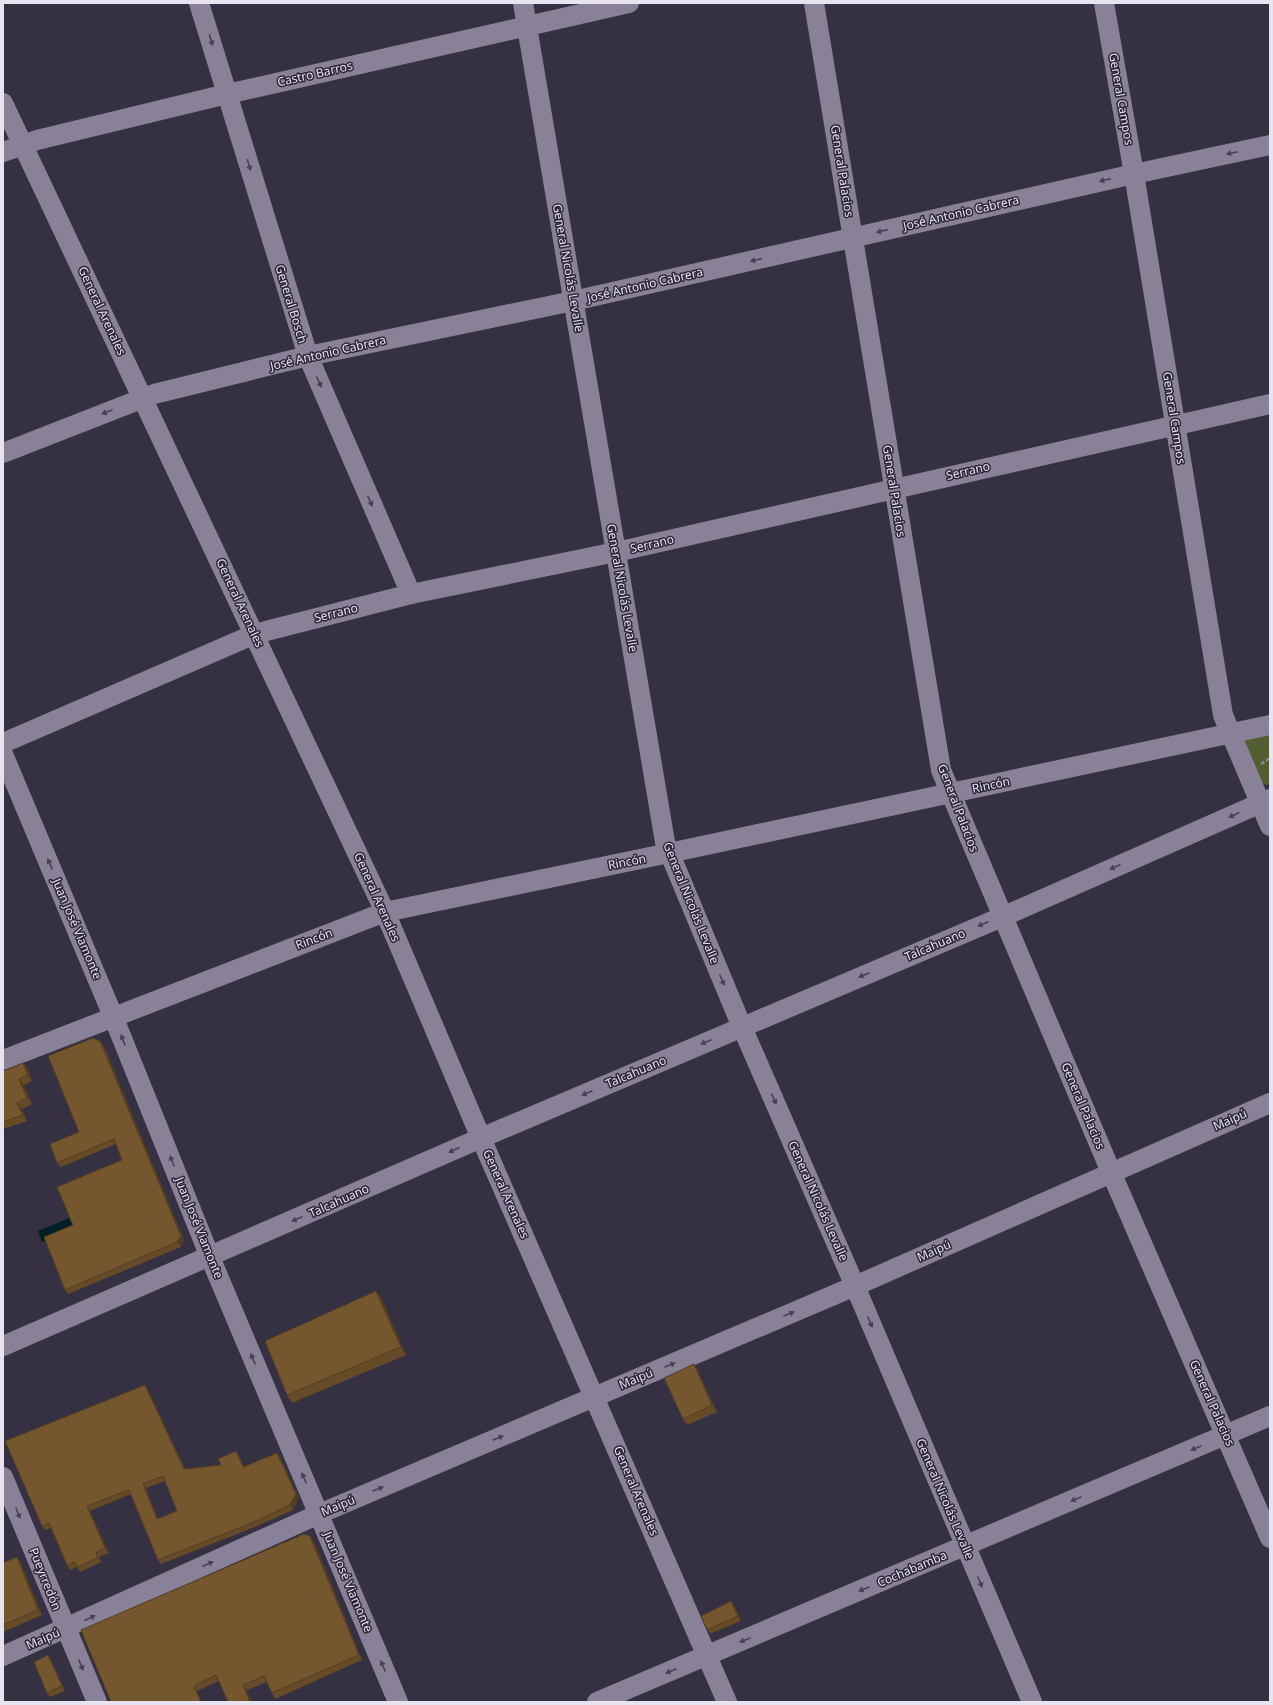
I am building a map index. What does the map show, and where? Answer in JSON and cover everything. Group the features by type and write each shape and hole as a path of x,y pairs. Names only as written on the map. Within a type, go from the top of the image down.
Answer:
{"street":[{"name":"General Bosch","path":"200,3 308,356 411,594"},
{"name":"General Nicolás Levalle","path":"523,3 664,834 670,853 742,1027 855,1286 1032,1702"},
{"name":"Castro Barros","path":"3,152 22,144 227,94 629,3"},
{"name":"General Palacios","path":"814,3 854,238 893,488 941,770 1111,1172 1227,1435 1270,1538"},
{"name":"General Campos","path":"1104,3 1134,174 1223,715 1230,734 1265,801 1270,826"},
{"name":"General Arenales","path":"3,103 385,912 481,1138 727,1702"},
{"name":"José Antonio Cabrera","path":"3,453 143,398 308,356 573,301 1134,174 1270,145"},
{"name":"Serrano","path":"3,742 255,634 411,594 616,552 1174,424 1270,404"},
{"name":"Rincón","path":"3,1060 385,912 950,794 1270,725"},
{"name":"Juan José Viamonte","path":"3,754 114,1016 210,1257 398,1702"},
{"name":"Talcahuano","path":"3,1346 481,1138 1002,917 1265,801"},
{"name":"Maipú","path":"3,1656 319,1514 855,1286 1270,1103"},
{"name":"Cochabamba","path":"597,1702 1270,1416"},
{"name":"Pueyrredón","path":"3,1477 65,1629 97,1702"}],"green space":[{"path":"1270,731 1270,784 1266,785 1260,781 1244,744 1247,737"}],"shaded area":[{"path":"69,1218 74,1229 42,1242 38,1231"}],"building":[{"path":"93,1038 100,1041 181,1236 177,1242 65,1290 44,1237 73,1225 57,1187 122,1160 114,1139 57,1163 50,1144 79,1132 48,1056"},
{"path":"23,1063 28,1075 19,1079 27,1098 17,1103 23,1115 3,1122 3,1071"},
{"path":"376,1291 401,1347 287,1395 265,1341"},
{"path":"694,1364 712,1405 683,1419 664,1378"},
{"path":"145,1385 184,1469 221,1465 218,1459 236,1451 243,1467 277,1453 296,1494 290,1505 259,1520 158,1560 129,1490 87,1506 105,1548 96,1553 98,1558 77,1567 75,1562 67,1565 49,1523 42,1526 5,1441","holes":["163,1476 177,1511 157,1519 143,1484"]},
{"path":"304,1534 310,1536 359,1655 272,1693 264,1676 243,1685 250,1702 228,1702 216,1675 194,1686 201,1702 111,1702 81,1630"},
{"path":"17,1557 38,1610 3,1625 3,1563"},
{"path":"731,1601 738,1616 709,1629 706,1628 701,1616"},
{"path":"48,1655 62,1686 47,1693 34,1662"}]}
